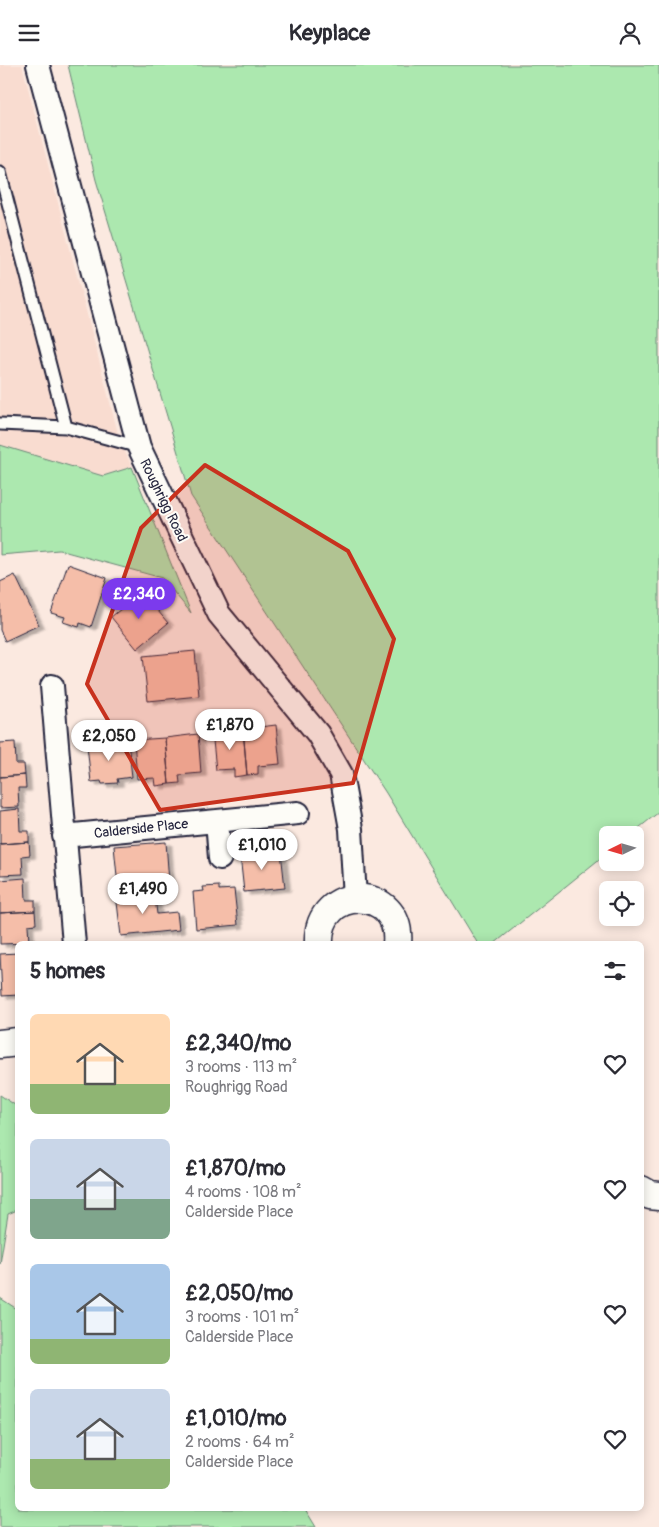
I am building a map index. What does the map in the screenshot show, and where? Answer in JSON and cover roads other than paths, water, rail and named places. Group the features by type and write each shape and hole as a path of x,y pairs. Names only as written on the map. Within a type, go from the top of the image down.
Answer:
{"street":[{"name":"Roughrigg Road","path":"38,65 138,447 219,614 318,734 341,774 352,829 355,898"},
{"path":"52,686 74,941"},
{"name":"Calderside Place","path":"64,836 298,813"},
{"path":"217,821 220,858"},
{"path":"319,941 319,931 323,918 334,906 355,898 370,899 380,904 390,913 398,933 397,941"},
{"path":"0,1044 15,1042"},
{"path":"644,1192 650,1195 659,1196"}],"lane":[{"path":"0,172 66,427"},
{"path":"0,424 66,427 138,447"}]}
